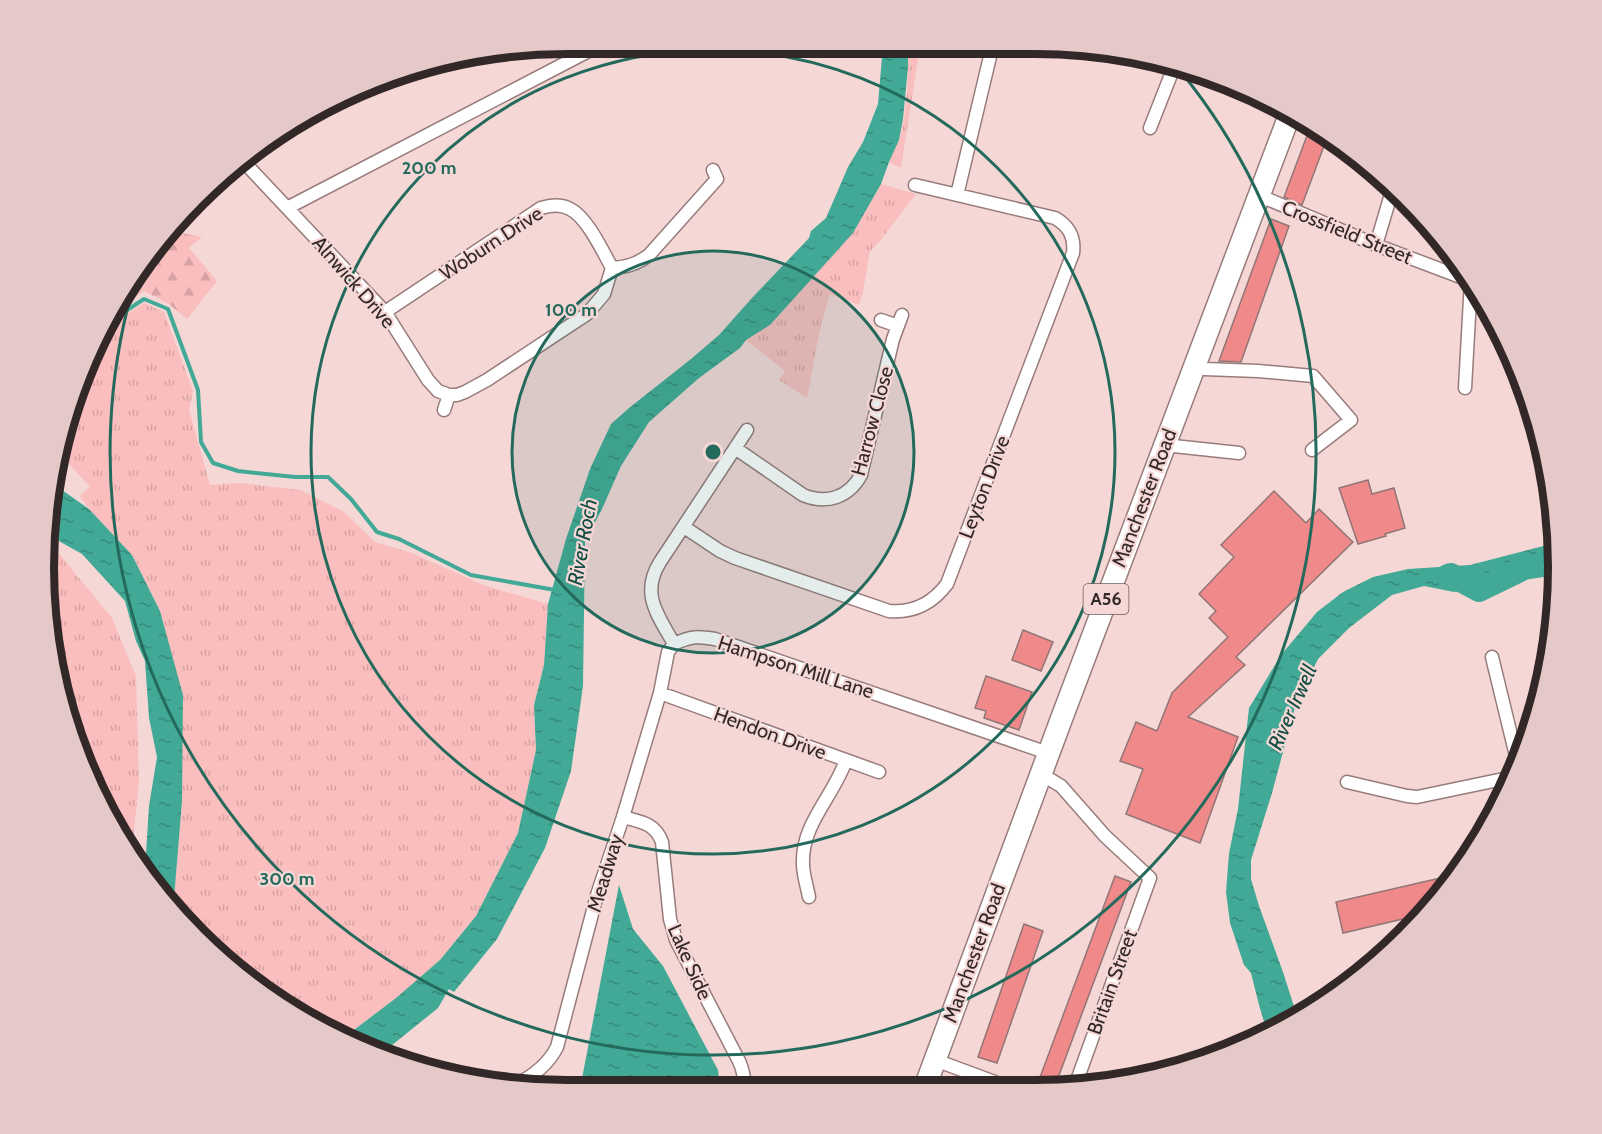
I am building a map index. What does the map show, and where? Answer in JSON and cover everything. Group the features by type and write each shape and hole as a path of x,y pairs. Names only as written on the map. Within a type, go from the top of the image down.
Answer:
{"highway":[{"name":"Manchester Road","path":"928,1080 1048,753 1287,120"}],"street":[{"path":"287,208 583,54"},
{"path":"957,195 991,54"},
{"path":"1150,129 1172,72"},
{"name":"Alnwick Drive","path":"248,166 385,312 428,381 438,391 448,395"},
{"path":"444,410 448,395 457,395 480,384 586,315 603,294 612,268 626,267 649,255 717,179 713,170"},
{"name":"Leyton Drive","path":"684,527 720,551 735,558 889,611 909,611 920,608 942,591 951,576 1074,247 1071,234 1055,218 915,185"},
{"name":"Crossfield Street","path":"1258,195 1376,245 1457,276"},
{"path":"1376,245 1390,197"},
{"name":"Woburn Drive","path":"385,312 542,208 549,206 558,205 571,209 580,217 612,268"},
{"path":"1465,388 1470,296"},
{"name":"Harrow Close","path":"735,448 810,498 826,500 841,496 853,487 861,475 893,339 900,320 881,320"},
{"path":"1194,365 1203,369 1313,376 1351,420 1312,450"},
{"path":"674,644 651,600 651,584 655,569 747,430"},
{"path":"1164,445 1239,453"},
{"name":"Hampson Mill Lane","path":"674,644 698,636 715,639 1048,753"},
{"name":"Meadway","path":"525,1078 541,1068 553,1056 557,1047 597,895 660,693 668,652 674,644"},
{"path":"1492,657 1514,749"},
{"name":"Hendon Drive","path":"660,693 879,772"},
{"path":"809,897 803,865 805,841 814,819 841,775 846,760"},
{"name":"Britain Street","path":"1041,774 1061,786 1105,836 1150,878 1078,1078"},
{"path":"1347,782 1417,797 1502,779"},
{"name":"Lake Side","path":"623,817 648,825 659,835 662,842 670,919 676,940 739,1061 745,1080"},
{"path":"935,1060 989,1080"}],"green space":[{"path":"908,54 919,54 901,168 889,162 902,129 907,92"},
{"path":"881,184 916,194 870,251 859,305 830,294 821,324 807,398 779,380 785,371 746,340 770,325 852,233"},
{"path":"178,233 202,237 189,248 217,281 187,319 169,304 144,291 127,303 140,282"},
{"path":"144,303 164,312 193,391 189,410 210,485 240,483 300,490 343,511 375,542 412,553 483,585 548,604 544,665 534,705 536,750 518,833 476,916 440,960 396,998 351,1032 310,1011 255,974 204,930 174,897 182,801 160,611 132,555 89,509 80,496 90,487 65,460 81,402 118,319"},
{"path":"55,549 112,618 136,676 139,781 133,841 93,763 71,700 58,634"}],"water":[{"name":"River Roch","path":"884,54 908,54 903,119 899,140 881,184 853,233 770,325 746,340 740,348 699,378 649,422 621,466 585,541 583,686 571,771 545,848 497,939 454,992 449,989 438,1008 389,1048 351,1032 396,998 440,960 476,916 518,833 536,750 534,705 544,665 548,604 566,539 590,469 611,424 719,335 809,238 811,231 826,218 848,167 863,142 878,104 882,57"},
{"path":"60,489 89,509 132,555 160,611 183,695 182,801 174,897 146,860 149,806 157,757 149,718 145,661 136,641 125,601 82,554 55,539"},
{"path":"1547,545 1548,573 1454,592 1424,586 1392,595 1349,628 1318,659 1295,707 1251,860 1251,879 1295,1009 1265,1025 1251,973 1244,965 1230,923 1226,892 1229,853 1238,809 1249,708 1281,655 1317,612 1343,592 1373,577 1408,569 1470,565"},
{"path":"619,885 633,929 663,966 718,1070 719,1080 582,1080"}],"building":[{"path":"1308,133 1325,144 1302,205 1284,197"},
{"path":"1271,219 1289,226 1241,362 1219,361"},
{"path":"1368,480 1372,494 1394,488 1405,528 1358,544 1339,488"},
{"path":"1274,491 1306,523 1319,509 1353,542 1236,657 1245,665 1188,717 1238,737 1200,843 1126,814 1143,769 1120,761 1136,722 1157,731 1172,693 1228,637 1209,618 1216,611 1199,594 1234,557 1221,545"},
{"path":"1023,630 1053,642 1041,671 1012,660"},
{"path":"986,676 1032,692 1019,730 984,718 986,711 975,708"},
{"path":"1115,876 1131,882 1057,1079 1039,1080"},
{"path":"1443,877 1410,917 1343,933 1336,902"},
{"path":"1024,924 1043,931 997,1063 978,1057"}],"waterway":[{"name":"River Roch","path":"121,314 144,299 168,309 198,390 201,442 213,463 238,471 295,477 328,477 351,499 377,532 399,539 471,575 555,590"},
{"name":"River Irwell","path":"1448,576 1451,575 1479,590 1524,568 1548,564"}]}
